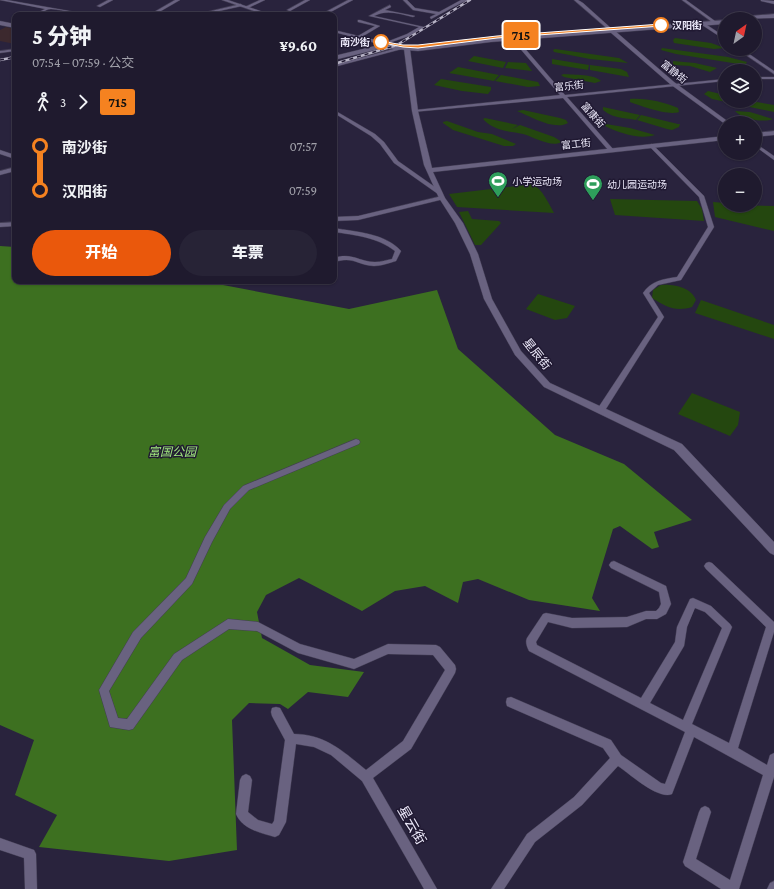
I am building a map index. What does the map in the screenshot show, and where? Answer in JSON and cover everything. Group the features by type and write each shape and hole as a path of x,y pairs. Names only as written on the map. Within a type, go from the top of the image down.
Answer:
{"main road":[{"path":"763,0 774,3"},
{"path":"762,18 774,17"},
{"path":"762,19 774,17"},
{"path":"702,23 718,21"},
{"path":"0,22 12,24"},
{"path":"337,57 390,44 404,49 515,38 718,22"},
{"path":"337,54 360,48 390,44 418,46 497,37 611,30"}],"street":[{"path":"1,0 72,12"},
{"path":"30,5 40,0"},
{"path":"99,6 111,0"},
{"path":"156,12 178,0"},
{"path":"224,0 261,12"},
{"path":"247,7 263,0"},
{"path":"289,10 308,0"},
{"path":"328,12 350,0"},
{"path":"406,0 414,8 438,14"},
{"path":"431,18 462,1 469,0"},
{"path":"576,0 611,30"},
{"path":"684,0 713,21"},
{"path":"210,12 241,5"},
{"path":"337,32 390,44 422,26 371,16 390,6"},
{"path":"41,12 49,8"},
{"path":"378,12 388,11 413,16"},
{"path":"359,37 389,20"},
{"path":"359,22 378,26"},
{"path":"702,23 718,34"},
{"name":"富静街","path":"611,30 675,86 718,117"},
{"name":"富康街","path":"515,38 611,150"},
{"path":"0,48 12,50"},
{"path":"337,65 404,49"},
{"name":"星辰街","path":"404,49 415,111 429,170 441,196 459,223 471,248 488,299 518,353 547,385 678,447 774,550"},
{"path":"0,52 12,50"},
{"path":"749,56 774,73"},
{"path":"762,78 774,78"},
{"name":"富乐街","path":"415,111 718,81"},
{"path":"337,114 382,143 396,162 441,196"},
{"path":"762,134 774,133"},
{"name":"富工街","path":"429,170 718,139"},
{"path":"601,410 661,317 646,293 649,287 663,281 679,279 711,227 702,197 652,146"},
{"path":"762,149 774,158"},
{"path":"0,152 12,156"},
{"path":"0,173 12,170"},
{"path":"337,219 358,218 441,196"},
{"path":"0,225 12,224"},
{"path":"337,231 375,238 391,245 398,251 394,260 375,264 355,257 337,259"},
{"path":"356,442 246,488 227,507 208,540 189,581 137,635 104,690 114,723 129,724 178,657 228,624 258,627 298,648 354,664 388,649 436,650 451,669 407,745 366,777"},
{"path":"614,565 663,589 666,604 663,611 657,615 646,615 627,622 572,623 546,617 531,641 533,648 732,751 770,773"},
{"path":"709,566 771,626 732,751"},
{"path":"511,702 607,744 617,759 659,788 668,790 688,728 727,627 708,609 693,602 682,627 680,642 644,705"},
{"path":"246,780 242,814 255,825 275,831 280,822 291,739 276,712"},
{"name":"星云街","path":"291,739 315,742 335,751 366,777 431,889"},
{"path":"497,889 531,838 578,801 617,759"},
{"path":"705,812 689,862 733,889 774,759"},
{"path":"0,844 30,854 31,889"}],"shaded area":[{"path":"6,27 12,28 12,43 0,41 0,30"}],"green space":[{"path":"675,38 711,43 718,46 718,49 674,43 673,40"},
{"path":"662,48 728,57 747,62 746,64 739,64 676,54 661,50"},
{"path":"555,49 619,58 628,63 590,59 554,52 553,50"},
{"path":"474,56 506,62 503,68 468,61"},
{"path":"552,59 589,65 588,70 552,64"},
{"path":"673,61 695,63 717,68 710,72 690,66 675,65 673,64"},
{"path":"508,62 526,63 532,71 505,68"},
{"path":"590,65 621,69 627,72 629,77 590,70"},
{"path":"458,67 499,75 494,81 449,73"},
{"path":"501,75 538,82 540,86 528,87 495,81"},
{"path":"561,75 589,76 601,81 595,83 564,77"},
{"path":"441,79 491,87 491,90 488,94 462,91 434,85"},
{"path":"708,91 718,93 718,100 712,99 704,94"},
{"path":"630,99 661,102 678,108 679,112 668,113 654,110 630,102"},
{"path":"762,103 774,105 774,112 755,108 762,108"},
{"path":"603,107 640,115 636,120 618,117 607,113 603,110"},
{"path":"523,110 560,118 566,120 568,123 562,125 549,124 517,111"},
{"path":"735,111 750,112 773,119 762,121 762,116 742,116"},
{"path":"641,115 680,124 679,127 672,130 667,129 637,120"},
{"path":"485,118 518,125 512,129 520,125 554,137 562,142 558,144 548,143 523,134 502,130 489,124 483,119"},
{"path":"447,121 478,132 492,134 516,144 513,146 504,146 453,130 443,123"},
{"path":"606,124 630,128 655,135 643,137 630,135 611,129 605,126"},
{"name":"小学运动场","path":"532,184 539,189 554,213 457,207 449,194"},
{"path":"610,199 697,201 702,209 704,221 615,215"},
{"path":"713,202 718,202 718,212 762,212 762,206 774,206 774,231 715,217"},
{"path":"468,211 472,219 499,221 501,223 481,245 475,245 459,212"},
{"name":"富国公园","path":"0,246 12,247 12,284 218,284 349,309 437,290 458,349 555,435 624,464 692,520 654,532 659,547 652,549 620,526 613,529 592,598 600,611 529,600 478,579 463,582 458,603 425,586 395,591 362,611 299,578 266,595 257,612 262,638 310,665 364,672 348,697 308,692 288,709 280,704 249,703 232,720 237,850 169,861 39,847 57,815 15,795 34,740 0,725"},
{"path":"661,285 671,285 686,289 694,296 696,300 692,307 681,309 671,308 652,298 653,290"},
{"path":"538,294 575,306 567,318 555,320 526,309"},
{"path":"701,300 774,325 774,339 695,313"},
{"path":"692,393 740,412 738,425 730,436 678,414"}],"railway":[{"path":"337,63 397,45 470,0"},
{"path":"0,60 12,58"}],"bus line":[{"name":"715","path":"381,42 410,47 497,37 661,25"}],"place":[{"name":"汉阳街","path":"661,25"},
{"name":"南沙街","path":"381,42"},
{"name":"小学运动场","path":"498,198"},
{"name":"幼儿园运动场","path":"593,201"}]}
